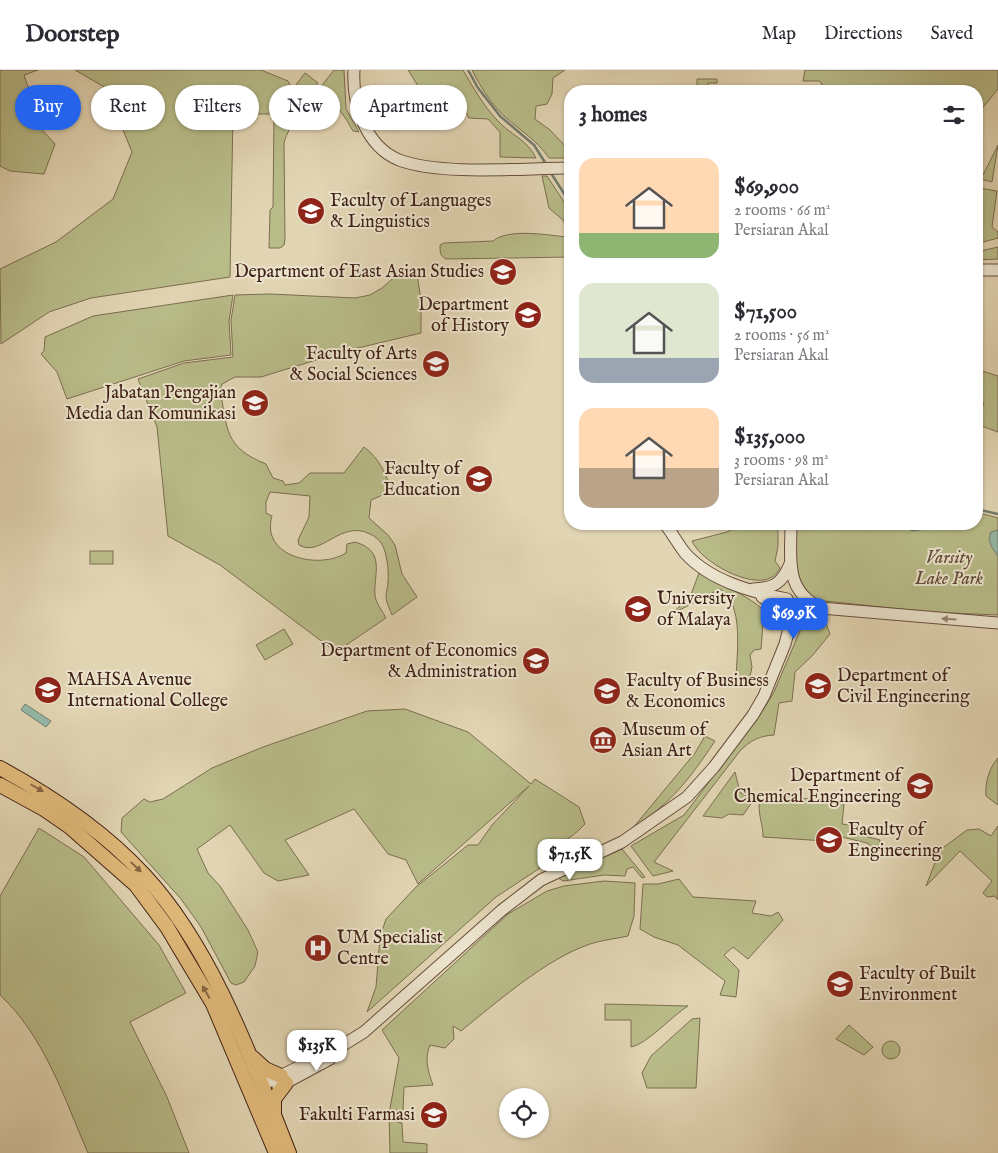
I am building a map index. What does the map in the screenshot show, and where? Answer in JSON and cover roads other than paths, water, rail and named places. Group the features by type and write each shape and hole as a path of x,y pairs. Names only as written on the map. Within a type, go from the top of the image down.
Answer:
{"main road":[{"path":"0,768 42,791 100,834 145,876 176,915 202,957 249,1053 288,1153"},
{"path":"0,785 44,809 70,827 136,885 167,927 194,970 228,1036 276,1153"},
{"path":"228,1036 262,1090 267,1130"},
{"path":"249,1053 265,1069 284,1080 274,1099 275,1118"}],"street":[{"path":"354,70 355,101 361,118 377,143 398,159 442,168 564,168"},
{"path":"983,270 998,270"},
{"path":"669,530 685,552 699,565 775,606 788,623"},
{"path":"262,1090 335,1056 343,1045 364,1032 502,910 541,880 622,842 687,797 714,767 753,715 764,696 780,653 788,623 787,599 791,530"},
{"path":"747,590 762,589 777,584 784,578 790,563"},
{"path":"790,563 795,584 802,597 821,608"},
{"path":"747,590 787,599"},
{"path":"788,623 799,613 821,608 998,623"}],"waterway":[{"path":"468,70 478,88 500,116 534,145 546,164"},
{"path":"551,173 564,194"},
{"path":"983,511 998,514"}],"place":[{"name":"Faculty of Languages & Linguistics","path":"311,211"},
{"name":"Department of East Asian Studies","path":"503,272"},
{"name":"Department of History","path":"528,315"},
{"name":"Faculty of Arts & Social Sciences","path":"436,364"},
{"name":"Jabatan Pengajian Media dan Komunikasi","path":"255,403"},
{"name":"Faculty of Education","path":"479,479"},
{"name":"University of Malaya","path":"638,609"},
{"name":"Department of Economics & Administration","path":"536,661"},
{"name":"Department of Civil Engineering","path":"818,686"},
{"name":"MAHSA Avenue International College","path":"48,690"},
{"name":"Faculty of Business & Economics","path":"607,691"},
{"name":"Museum of Asian Art","path":"603,740"},
{"name":"Department of Chemical Engineering","path":"920,786"},
{"name":"Faculty of Engineering","path":"829,840"},
{"name":"UM Specialist Centre","path":"318,948"},
{"name":"Faculty of Built Environment","path":"840,984"},
{"name":"Fakulti Farmasi","path":"434,1115"}],"park label":[{"name":"Varsity Lake Park","path":"949,568"}]}
